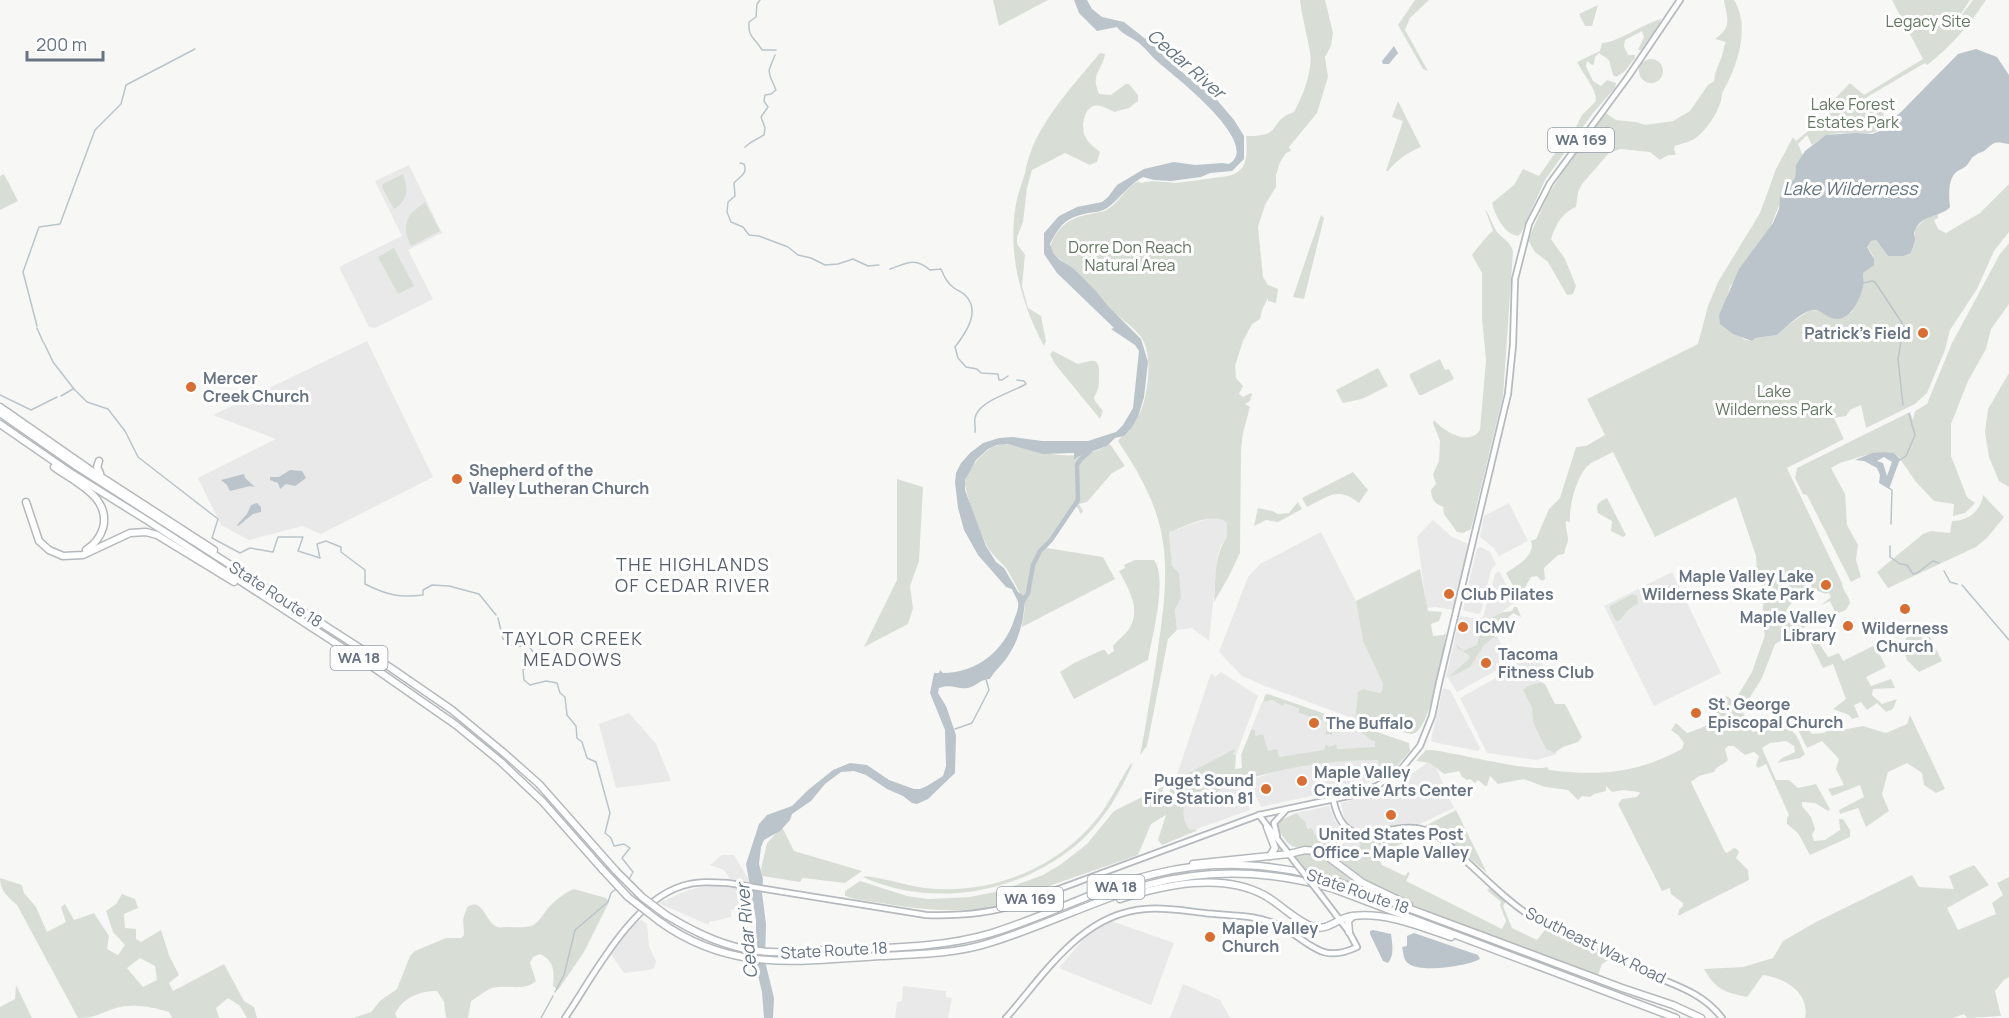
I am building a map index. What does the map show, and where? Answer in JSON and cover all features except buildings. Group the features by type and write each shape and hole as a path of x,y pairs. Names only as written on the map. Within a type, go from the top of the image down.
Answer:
{"highway":[{"path":"0,407 107,480 198,538 273,592"},
{"name":"State Route 18","path":"0,413 94,478 391,668 473,727 538,784 642,897 666,915 696,932 738,948 786,953 922,945 966,940 1013,926 1154,874 1187,868 1226,865 1272,867 1327,879 1673,1005 1701,1018"},
{"path":"0,424 84,485 100,504 104,521 101,535 96,543 79,553 59,552 47,545 40,535 28,501 39,541 49,550 58,555 80,556 127,534 149,532 281,609"},
{"path":"99,461 97,469 107,480"},
{"name":"State Route 18","path":"84,485 148,521 377,670 456,725 492,754 543,802 628,897 675,933 694,942 739,957 787,962 932,953 987,944 1137,888 1191,876 1234,873 1275,876 1334,890 1676,1018"},
{"path":"1268,827 1275,848 1270,856"},
{"path":"1126,883 1182,865 1288,854 1305,850 1321,852 1363,883 1445,921"},
{"path":"1082,910 1139,893 1210,882 1239,885 1258,892 1313,927 1327,927 1339,920 1354,916 1386,917 1530,962"},
{"path":"1347,929 1348,921 1354,916"}],"main road":[{"name":"WA 169","path":"565,1018 627,927 652,902 668,892 693,883 741,885 926,915 986,912 1012,906 1259,815 1363,792 1389,779 1412,758 1426,735 1432,716 1508,394 1513,345 1515,279 1527,229 1550,183 1633,70 1680,0"},
{"name":"Southeast Wax Road","path":"1334,798 1339,819 1350,830 1365,833 1412,828 1432,833 1534,918 1696,994 1720,1016"},
{"path":"1278,842 1274,823 1281,814 1291,808"},
{"path":"1006,1018 1073,940 1098,923 1126,912 1159,909 1260,919 1281,926 1319,951 1335,954 1357,947 1347,929 1259,815"},
{"path":"1343,953 1351,942 1347,929"}],"shaded area":[{"path":"409,165 442,233 408,250 433,299 375,328 369,327 339,267 402,236 375,181"},
{"path":"367,341 433,477 321,534 302,526 249,540 221,525 198,478 276,439 213,415"},
{"path":"1509,503 1528,541 1499,556 1494,548 1480,537 1484,516"},
{"path":"1213,517 1227,523 1227,537 1218,555 1209,641 1192,628 1177,630 1169,532"},
{"path":"1433,520 1452,537 1468,544 1454,610 1427,608 1417,537"},
{"path":"1321,532 1356,601 1363,641 1383,684 1380,693 1363,689 1357,699 1355,719 1242,676 1219,652 1248,577 1260,564"},
{"path":"1481,547 1490,552 1496,564 1491,570 1481,612 1478,614 1463,609 1477,548"},
{"path":"1499,571 1515,602 1489,622 1484,621 1478,645 1496,634 1510,663 1457,692 1446,677 1460,616 1478,619 1483,617 1495,574"},
{"path":"1672,572 1721,673 1654,706 1604,606"},
{"path":"1535,650 1549,677 1525,690 1557,754 1537,760 1487,753 1460,698 1513,668"},
{"path":"1221,672 1258,696 1236,755 1175,781 1211,673 1215,677"},
{"path":"1443,688 1450,690 1480,748 1478,751 1431,740"},
{"path":"1271,700 1283,706 1284,703 1300,710 1299,713 1324,721 1327,726 1325,734 1332,734 1337,727 1360,731 1375,741 1375,748 1327,747 1324,752 1278,757 1267,752 1263,734 1255,737 1255,730 1251,730 1262,702"},
{"path":"629,713 656,744 671,781 616,788 599,724"},
{"path":"1432,759 1454,808 1420,824 1367,829 1352,827 1345,821 1341,803 1374,794 1394,784 1396,786"},
{"path":"1378,760 1383,776 1354,789 1337,790 1261,807 1249,781 1278,770 1320,762"},
{"path":"1240,781 1250,810 1188,832 1180,807"},
{"path":"1329,806 1335,821 1343,830 1351,835 1361,836 1361,855 1339,843 1341,836 1337,842 1314,834 1296,813"},
{"path":"722,855 734,855 750,882 730,879 724,870 710,865"},
{"path":"710,885 751,890 752,905 731,910 731,917 709,922 709,925 658,903 689,890"},
{"path":"641,920 647,924 649,946 656,961 654,968 624,973 610,953 635,923"},
{"path":"1111,921 1174,943 1151,1005 1059,968 1086,936"},
{"path":"1183,984 1220,1000 1230,1018 1170,1018"},
{"path":"903,986 946,991 946,997 952,998 948,1018 895,1018 897,1002 902,1001"}],"green space":[{"path":"993,0 1048,0 999,26"},
{"name":"Dorre Don Reach Natural Area","path":"1300,0 1325,0 1333,33 1331,46 1325,57 1328,77 1317,113 1289,147 1291,151 1286,153 1280,162 1276,175 1276,187 1265,205 1258,227 1263,277 1268,285 1278,289 1276,303 1268,301 1268,298 1260,319 1252,324 1243,341 1235,366 1236,378 1243,386 1239,394 1243,397 1252,394 1250,401 1245,404 1250,407 1241,450 1240,553 1214,602 1218,560 1227,537 1227,523 1221,519 1207,519 1169,532 1172,566 1179,573 1181,598 1175,609 1177,630 1168,639 1147,746 1140,755 1162,619 1165,586 1164,552 1159,523 1150,498 1118,441 1142,409 1148,377 1147,354 1145,345 1137,332 1051,252 1050,248 1056,234 1064,225 1076,218 1108,209 1138,181 1140,183 1152,181 1176,183 1228,176 1240,170 1245,161 1246,136 1258,136 1271,131 1281,120 1294,112 1304,91 1311,59"},
{"path":"1415,0 1429,0 1410,18 1405,30 1428,71 1423,69 1398,25"},
{"path":"1724,0 1734,0 1739,11 1742,35 1733,72 1714,116 1696,138 1675,146 1676,155 1668,155 1660,160 1650,152 1621,149 1609,153 1582,184 1578,192 1576,207 1560,220 1551,239 1565,259 1576,286 1573,294 1567,295 1548,262 1535,252 1528,240 1547,197 1606,113 1616,120 1645,125 1673,121 1690,111 1708,85 1714,81 1723,54 1726,42 1715,39 1727,26"},
{"path":"1892,0 1970,0 1953,26 1973,0 1986,0 1959,35 1936,58 1867,97 1884,114 1881,121 1887,125 1880,130 1866,134 1828,135 1812,145 1807,135 1798,144 1803,156 1796,168 1795,179 1780,203 1771,226 1730,287 1726,300 1727,306 1724,306 1722,312 1743,339 1752,341 1756,338 1777,335 1810,310 1851,313 1863,283 1862,275 1873,256 1867,246 1871,241 1876,240 1888,256 1911,253 1915,242 1915,229 1926,218 1938,214 1938,218 1934,220 1938,229 1946,233 1980,213 2009,184 2009,232 1994,251 1977,289 1950,330 1945,350 1927,393 1915,404 1866,428 1861,405 1850,410 1846,416 1834,418 1844,439 1787,468 1850,603 1846,610 1836,614 1830,601 1821,605 1831,597 1829,593 1815,590 1794,601 1786,613 1782,613 1782,622 1788,623 1802,618 1805,627 1775,644 1762,678 1742,710 1752,732 1785,729 1792,731 1798,739 1805,754 1800,758 1777,763 1795,752 1794,746 1786,741 1770,743 1762,748 1776,780 1789,780 1798,788 1816,784 1830,809 1828,811 1815,803 1802,802 1815,829 1812,835 1814,841 1825,840 1840,830 1839,819 1843,819 1850,830 1850,837 1810,855 1798,833 1787,824 1789,815 1766,764 1758,768 1756,765 1759,756 1754,752 1745,755 1734,746 1728,746 1725,749 1728,760 1726,762 1714,772 1699,776 1691,782 1725,852 1737,849 1739,852 1736,858 1748,870 1749,880 1678,916 1683,903 1671,894 1670,888 1662,891 1618,804 1622,799 1637,797 1639,792 1623,790 1612,792 1606,786 1606,791 1590,797 1582,796 1578,800 1568,790 1545,787 1524,779 1498,784 1490,776 1485,786 1478,780 1475,783 1470,779 1467,780 1459,771 1444,774 1430,763 1416,761 1426,750 1431,750 1510,765 1547,767 1549,770 1585,773 1617,771 1649,764 1682,749 1684,743 1671,730 1676,723 1687,733 1693,731 1712,722 1710,716 1713,710 1722,707 1722,701 1727,696 1734,702 1752,672 1765,635 1762,618 1764,595 1757,572 1756,556 1736,497 1655,537 1613,452 1591,463 1582,474 1573,498 1570,522 1566,521 1568,540 1564,554 1558,555 1544,568 1545,579 1542,581 1537,576 1531,577 1521,594 1517,593 1506,573 1524,560 1531,551 1531,541 1536,539 1549,509 1560,498 1576,447 1586,446 1605,435 1587,399 1698,344 1708,306 1718,282 1760,213 1776,169 1793,137 1796,141 1831,112 1828,106 1850,83 1864,95 1923,59"},
{"path":"1598,5 1592,26 1585,26 1579,14"},
{"path":"1661,19 1659,26 1641,50 1638,50 1644,37 1642,31 1625,40 1624,46 1628,55 1635,55 1635,58 1624,72 1616,77 1613,75 1609,60 1599,53 1595,57 1594,64 1587,61 1586,66 1593,81 1601,86 1607,80 1616,83 1615,88 1593,113 1545,180 1521,233 1518,236 1508,232 1498,218 1492,203 1514,185 1523,169 1539,176 1575,129 1582,115 1596,101 1592,86 1577,62 1600,51 1602,43 1615,40"},
{"path":"1100,53 1105,54 1096,77 1099,94 1111,95 1129,84 1138,95 1138,101 1129,108 1114,112 1095,106 1088,110 1083,124 1084,134 1100,152 1097,162 1090,165 1065,153 1032,170 1027,188 1023,222 1017,237 1017,244 1025,255 1022,286 1028,308 1041,316 1046,341 1044,346 1029,313 1018,277 1013,241 1016,204 1029,156 1038,135 1061,100"},
{"path":"1651,59 1659,63 1663,71 1659,79 1651,83 1643,79 1639,71 1643,63"},
{"path":"1398,101 1421,147 1403,157 1386,171 1403,121 1392,117"},
{"path":"4,174 18,201 0,210 0,176"},
{"path":"403,174 406,185 405,198 394,209 382,187 383,184"},
{"path":"425,202 440,231 411,246 406,232 407,221"},
{"path":"1485,209 1497,232 1509,243 1513,252 1503,396 1471,529 1463,533 1457,532 1444,514 1443,507 1436,503 1432,496 1431,490 1436,484 1433,474 1439,461 1440,441 1433,423 1434,420 1456,436 1469,437 1480,430 1486,360 1482,318 1482,273 1472,255 1493,231"},
{"path":"1321,215 1324,218 1304,299 1293,297"},
{"path":"2009,243 2009,304 1991,329 1986,349 1968,381 1951,424 1951,456 1967,497 1975,503 1965,513 1953,516 1954,504 1934,501 1916,482 1898,456 1883,452 1840,463 1831,468 1845,494 1847,525 1858,545 1856,560 1861,577 1851,582 1807,495 1803,494 1795,478 1797,468 1910,412 1913,420 1915,411 1927,404 1952,343 2000,254"},
{"path":"394,248 414,286 398,294 378,257"},
{"path":"1053,351 1078,364 1092,361 1097,363 1099,385 1094,397 1103,411 1100,419 1055,364 1050,354"},
{"path":"1440,359 1445,370 1449,369 1454,379 1419,395 1410,374"},
{"path":"1378,368 1388,386 1362,399 1343,403 1336,390"},
{"path":"2009,373 2009,487 1999,481 1989,457 1985,432 1988,409"},
{"path":"1005,444 1045,453 1071,455 1084,454 1110,444 1125,466 1112,473 1087,502 1079,504 1083,511 1081,514 1077,507 1074,509 1047,548 1103,557 1115,579 1022,627 1025,608 1021,597 1006,568 987,546 971,507 965,483 968,473 981,456 991,448"},
{"path":"1353,472 1368,490 1359,503 1345,495 1333,494 1307,507 1302,498"},
{"path":"897,479 923,487 919,561 910,586 913,608 908,624 864,647 897,580"},
{"path":"1983,495 2004,517 1987,538 1976,547 1888,588 1877,572 1923,534 1931,531 1950,533 1952,521 1958,521 1973,514 1980,506"},
{"path":"1607,498 1626,535 1623,537 1611,531 1612,521 1598,513 1598,504"},
{"path":"1298,502 1302,509 1278,522 1266,520 1254,526 1258,508 1278,514 1289,513"},
{"path":"1135,560 1154,560 1160,580 1158,608 1148,660 1074,699 1060,672 1102,650 1105,650 1108,655 1114,651 1113,646 1129,629 1133,621 1134,606 1130,592 1119,571 1125,568 1124,565"},
{"path":"1420,569 1428,611 1442,612 1439,621 1431,624 1433,636 1446,633 1430,706 1419,730 1412,734 1404,733 1395,726 1383,728 1355,719 1358,692 1363,689 1380,693 1383,684 1363,641 1356,601"},
{"path":"1633,594 1637,596 1638,603 1616,621 1610,606"},
{"path":"1514,607 1517,607 1521,617 1513,613 1497,629 1495,636 1483,646 1470,667 1450,677 1470,658 1457,648 1456,644 1463,651 1477,645 1483,622 1503,612 1512,611"},
{"path":"1923,623 1942,661 1919,672 1907,660 1902,644 1909,635 1907,630"},
{"path":"1815,637 1828,657 1839,653 1843,661 1875,645 1886,667 1866,677 1871,686 1891,679 1895,688 1873,689 1872,695 1882,704 1897,699 1893,709 1886,712 1877,703 1867,710 1861,702 1854,705 1859,717 1852,719 1849,715 1833,709 1846,699 1833,664 1823,668 1810,642"},
{"path":"1541,682 1545,684 1555,704 1565,704 1582,737 1578,742 1554,753 1546,749 1533,722 1532,707 1523,690"},
{"path":"1268,694 1409,743 1410,751 1398,765 1383,776 1378,760 1347,761 1285,769 1255,777 1249,781 1248,779 1240,781 1239,785 1224,787 1211,797 1198,799 1185,806 1183,812 1185,822 1190,830 1197,829 1196,831 1162,845 1158,840 1166,815 1151,824 1138,855 1052,885 997,908 924,909 845,896 845,891 860,881 907,896 929,899 970,897 1000,891 1043,875 1087,844 1114,811 1164,786 1158,806 1167,801 1173,781 1235,749 1233,755 1236,755 1235,769 1242,768 1241,755 1251,730 1255,730 1255,736 1263,734 1268,751 1277,749 1279,757 1324,750 1326,744 1329,747 1336,744 1337,749 1375,747 1375,741 1360,731 1337,727 1332,735 1325,734 1327,726 1324,721 1299,713 1299,709 1284,703 1283,706 1272,700 1263,702 1265,695"},
{"path":"1910,715 1945,789 1936,793 1924,785 1922,773 1907,763 1888,772 1882,794 1889,811 1866,827 1858,808 1840,814 1839,810 1864,797 1860,785 1832,796 1828,789 1844,785 1836,769 1839,759 1822,741 1807,748 1797,728 1805,726 1812,734 1824,733 1834,726 1842,730 1863,726 1886,733 1907,724"},
{"path":"1133,763 1112,804 1091,831 1060,857 1035,872 1007,883 978,890 949,893 919,892 891,887 863,877 874,877 925,888 949,889 998,882 1021,874 1044,864 1083,834 1099,816"},
{"path":"1456,810 1487,873 1439,832 1425,826"},
{"path":"1296,813 1308,829 1312,828 1314,834 1320,836 1322,834 1337,842 1342,836 1339,843 1358,853 1361,844 1350,839 1351,836 1361,840 1361,836 1406,832 1413,838 1377,856 1382,865 1405,876 1408,872 1410,873 1406,881 1502,929 1506,921 1501,902 1487,890 1490,888 1506,901 1503,906 1512,928 1537,940 1547,927 1573,936 1613,957 1602,964 1598,975 1404,901 1370,884 1324,851 1297,848 1288,843 1280,832 1277,822"},
{"path":"782,827 794,851 862,871 845,883 803,878 800,882 762,876 761,869 767,843"},
{"path":"1303,852 1317,853 1386,896 1306,870 1295,855"},
{"path":"1974,865 1989,885 1947,908 1958,930 1996,914 1992,903 2003,895 1997,883 2009,877 2009,977 1995,991 2001,1016 1967,1018 1964,1014 1953,1018 1805,1018 1806,1009 1800,994 1780,979 1763,975 1747,997 1721,989 1704,969 1743,967 1773,958 1783,941 1816,922 1912,875 1919,887 1954,889 1949,876"},
{"path":"0,878 22,885 24,893 36,907 47,932 66,922 61,907 65,904 74,920 94,913 109,936 107,949 118,955 125,945 113,932 106,911 116,904 122,894 135,899 138,908 124,914 125,928 136,929 136,939 141,942 161,930 169,955 179,975 169,983 173,991 224,964 244,1001 254,1007 257,1018 247,1018 240,1006 228,998 216,1008 219,1018 172,1018 169,1012 136,1006 116,1008 94,1016 78,1018 17,905 1,887","holes":["140,958 155,966 157,980 143,987 127,968"]},
{"path":"574,889 606,898 609,902 584,952 558,990 553,986 551,964 540,954 533,957 530,963 536,981 521,987 498,987 487,990 471,1001 468,1018 446,1018 444,1002 437,991 424,992 407,1000 398,1008 395,1014 397,1018 353,1018 371,1012 380,1001 397,989 410,956 415,951 446,938 461,938 464,935 463,919 467,907 477,905 498,927 528,927 537,922 556,900"},
{"path":"16,985 32,1018 0,1018 0,1007 15,999"}],"water":[{"name":"Cedar River","path":"1074,0 1087,0 1092,9 1102,17 1124,22 1217,100 1244,136 1244,159 1232,171 1210,173 1201,177 1171,181 1143,177 1105,209 1069,220 1060,227 1050,244 1053,253 1074,269 1141,339 1148,362 1144,397 1138,417 1124,436 1115,438 1107,446 1074,460 1074,453 1043,454 1007,444 988,449 976,460 965,480 965,490 986,546 996,562 1004,568 1018,592 1024,596 1023,619 1018,635 1012,650 990,679 968,688 947,686 939,688 938,693 946,706 956,735 955,773 928,799 917,804 912,803 866,775 854,771 841,772 825,784 811,801 792,814 790,820 780,831 764,840 759,864 763,879 762,893 766,924 765,961 774,998 773,1018 764,1018 762,992 756,967 756,920 746,864 759,824 767,815 792,806 833,770 850,763 867,765 889,780 914,789 927,786 943,776 946,766 945,730 930,693 934,673 939,673 940,670 943,673 967,669 987,658 1003,641 1016,614 1018,602 1012,589 1006,587 978,555 964,530 958,508 955,482 961,463 983,443 999,438 1088,441 1116,432 1133,408 1139,351 1135,345 1111,329 1114,328 1057,273 1044,254 1044,233 1059,216 1077,207 1102,202 1117,185 1144,169 1174,162 1195,165 1229,164 1236,154 1235,142 1226,127 1197,95 1156,61 1139,43 1117,27 1097,31 1079,13"},
{"path":"1394,46 1398,53 1389,64 1383,64 1382,61"},
{"name":"Lake Wilderness","path":"1976,49 1997,57 2009,75 2009,144 1993,144 1974,156 1966,166 1954,174 1950,187 1950,207 1918,225 1914,232 1915,241 1911,253 1903,256 1888,256 1876,240 1871,241 1867,247 1874,259 1874,265 1863,273 1863,285 1859,299 1852,311 1842,318 1829,317 1819,311 1808,311 1777,335 1756,338 1752,341 1733,334 1720,324 1719,315 1739,269 1773,223 1779,209 1780,197 1795,178 1796,165 1805,151 1826,135 1872,134 1880,131 1958,54"},
{"path":"1872,453 1894,453 1900,459 1889,489 1879,483 1880,475 1877,468 1864,461 1855,460","holes":["1884,457 1892,462 1887,476 1883,463 1877,461"]},
{"path":"290,470 302,471 306,478 295,486 286,484 280,489 278,483 270,480 270,477 279,477"},
{"path":"244,474 245,478 255,487 230,491 221,480"},
{"path":"257,503 261,507 261,512 253,514 238,526 251,505"},
{"path":"1373,930 1391,934 1392,953 1388,963 1383,961 1370,934"},
{"path":"1414,933 1478,955 1480,959 1445,968 1415,967 1406,961 1402,947 1407,946 1407,936"}],"waterway":[{"path":"760,0 757,4 756,17 749,22 750,32 762,50 776,50"},
{"path":"37,326 23,272 39,227 60,224 95,130 121,104 126,85 195,49"},
{"path":"745,147 764,135 765,128 761,117 768,107 764,101 765,95 776,90 769,70 775,55"},
{"path":"740,163 744,164 745,170 734,183 735,196 728,202 727,212 731,222 743,227 749,235 759,236 788,247 798,255 825,265 853,259 868,266 879,265"},
{"path":"890,269 911,262 930,270 941,269 949,284 966,296 972,309 970,323 955,347 958,358 966,367 977,369 981,373 998,374 999,380 1008,376"},
{"path":"1863,283 1875,282 1902,323 1898,359 1903,405"},
{"path":"37,328 43,342"},
{"path":"44,343 53,362 74,389 87,402 108,409 125,431 138,457 218,519 212,538 240,553 250,548 273,552 278,537 303,537 298,551 320,558 317,544 326,541 341,547 341,552 365,570 365,584 373,588 393,595 407,596 423,595 423,590 432,585 449,586 479,594 496,615"},
{"path":"975,432 975,420 982,407 1026,384 1024,381 1017,380"},
{"path":"61,396 73,389"},
{"path":"0,395 31,410 57,397"},
{"path":"1897,462 1906,456 1915,435 1909,414"},
{"name":"Cedar River","path":"1022,603 1028,593 1033,565 1040,551 1051,540 1078,500 1077,465 1090,451"},
{"path":"1889,488 1892,490 1891,524"},
{"path":"1890,546 1890,557 1900,564 1907,565 1913,574 1933,561 1939,563"},
{"path":"1944,571 1950,582 1957,584"},
{"path":"1962,585 2009,640"},
{"path":"498,618 503,639 515,647 528,645 534,653 531,663 523,670 524,680 530,685 546,681 557,683 560,693 565,697 567,715 576,726 577,738 582,742 587,758 596,762 610,813 605,833 611,838 614,846 624,844 630,848 622,858 633,872 629,879"},
{"path":"955,729 972,723 989,690 986,679"},
{"path":"555,992 564,975 575,930 608,902 611,893 616,889"},
{"path":"541,1018 553,996"}],"place":[{"name":"Patrick's Field","path":"1923,333"},
{"name":"Mercer Creek Church","path":"191,387"},
{"name":"Shepherd of the Valley Lutheran Church","path":"457,479"},
{"name":"Maple Valley Lake Wilderness Skate Park","path":"1826,585"},
{"name":"Club Pilates","path":"1449,594"},
{"name":"Wilderness Church","path":"1905,609"},
{"name":"Maple Valley Library","path":"1848,626"},
{"name":"ICMV","path":"1463,627"},
{"name":"Tacoma Fitness Club","path":"1486,663"},
{"name":"St. George Episcopal Church","path":"1696,713"},
{"name":"The Buffalo","path":"1314,723"},
{"name":"Maple Valley Creative Arts Center","path":"1302,781"},
{"name":"Puget Sound Fire Station 81","path":"1266,789"},
{"name":"United States Post Office - Maple Valley","path":"1391,815"},
{"name":"Maple Valley Church","path":"1210,937"}],"district":[{"name":"THE HIGHLANDS OF CEDAR RIVER","path":"693,575"},
{"name":"TAYLOR CREEK MEADOWS","path":"573,649"}],"park label":[{"name":"Legacy Site","path":"1928,21"},
{"name":"Lake Forest Estates Park","path":"1853,113"},
{"name":"Lake Wilderness Park","path":"1774,400"}]}
